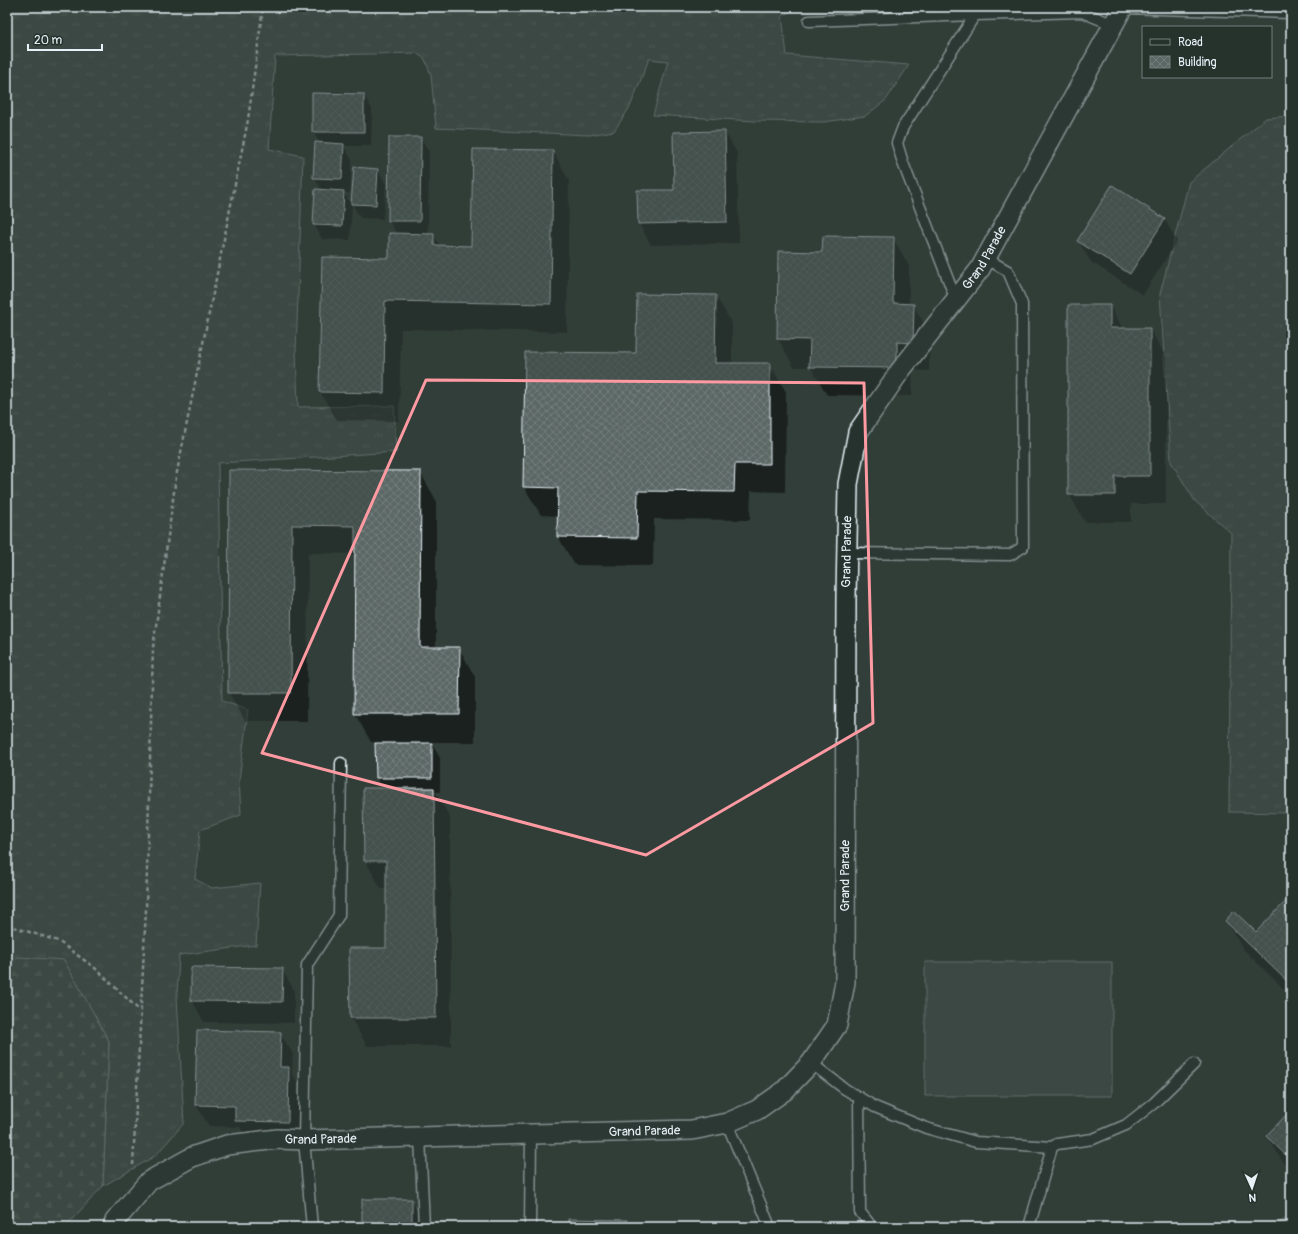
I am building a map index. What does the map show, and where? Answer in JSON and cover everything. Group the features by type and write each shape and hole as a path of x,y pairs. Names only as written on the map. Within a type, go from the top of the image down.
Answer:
{"street":[{"name":"Grand Parade","path":"113,1227 115,1221 149,1181 192,1157 227,1145 278,1139 304,1140 692,1130 727,1123 758,1110 784,1091 811,1063 837,1025 846,982 848,484 858,432 900,371 980,269 1120,13"}],"lane":[{"path":"809,22 1082,12 1291,13"},
{"path":"956,300 903,163 897,143 903,127 975,15"},
{"path":"847,552 1010,555 1023,547 1022,304 1008,271 985,258"},
{"path":"312,1227 304,1140 307,966 339,915 340,763"},
{"path":"811,1063 845,1089 876,1107 926,1128 976,1142 1052,1147 1057,1144 1093,1139 1126,1125 1154,1102 1194,1064"},
{"path":"859,1097 860,1212 872,1227"},
{"path":"727,1123 768,1222"},
{"path":"530,1227 531,1134"},
{"path":"420,1137 424,1227"},
{"path":"1029,1227 1052,1147"}],"path":[{"path":"131,1202 146,908 153,648 176,478 248,120 263,7"},
{"path":"7,925 58,941 95,968 140,1011"}],"highlighted area":[{"path":"426,380 864,383 873,723 646,855 262,753"}],"green space":[{"path":"7,7 800,7 782,16 787,55 909,65 886,100 865,116 824,122 755,121 653,115 668,61 649,59 630,107 614,131 589,135 436,128 431,75 425,59 416,53 275,56 269,149 303,156 296,350 298,407 394,406 396,452 218,463 222,701 248,710 239,780 241,815 200,830 195,879 212,888 260,883 256,945 179,955 177,996 184,1123 155,1156 103,1186 109,1041 18,957 7,966"},
{"path":"1291,116 1291,813 1229,812 1231,533 1195,501 1171,462 1160,294 1189,182 1266,118"},
{"path":"18,957 64,960 109,1041 103,1186 65,1227 7,1227 7,966"},
{"path":"925,962 1112,962 1112,1096 925,1096"},
{"path":"1291,1215 1291,1227 1273,1227"}],"building":[{"path":"312,93 364,94 364,132 312,132"},
{"path":"725,131 727,222 638,224 637,190 674,190 673,132"},
{"path":"389,137 421,137 420,221 388,221"},
{"path":"315,142 344,144 342,179 313,178"},
{"path":"473,149 553,150 551,304 385,301 384,393 319,392 322,257 389,258 389,233 434,234 434,245 471,246"},
{"path":"354,167 378,169 376,205 351,204"},
{"path":"1112,185 1165,219 1130,274 1077,241"},
{"path":"315,189 344,191 342,226 313,225"},
{"path":"823,236 894,237 893,303 914,304 913,343 897,342 897,368 809,367 810,340 777,339 778,251 822,252"},
{"path":"637,294 716,295 715,363 770,363 770,464 735,464 734,492 638,491 637,538 557,537 558,488 523,487 525,352 636,353"},
{"path":"1068,305 1110,305 1110,328 1150,328 1150,476 1115,476 1115,495 1068,495"},
{"path":"229,470 421,471 420,647 460,647 459,714 354,714 355,526 292,525 291,693 228,693"},
{"path":"375,743 432,743 432,778 376,778"},
{"path":"363,788 434,788 436,1018 350,1018 349,948 386,948 386,861 364,861"},
{"path":"1291,896 1291,985 1225,921 1234,911 1256,932"},
{"path":"191,967 283,968 282,1002 191,1001"},
{"path":"197,1030 281,1032 280,1067 289,1067 288,1122 235,1121 235,1106 195,1105"},
{"path":"1291,1110 1291,1160 1266,1136"},
{"path":"362,1199 412,1199 412,1227 362,1227"},
{"path":"568,1219 627,1220 627,1227 568,1227"}]}
